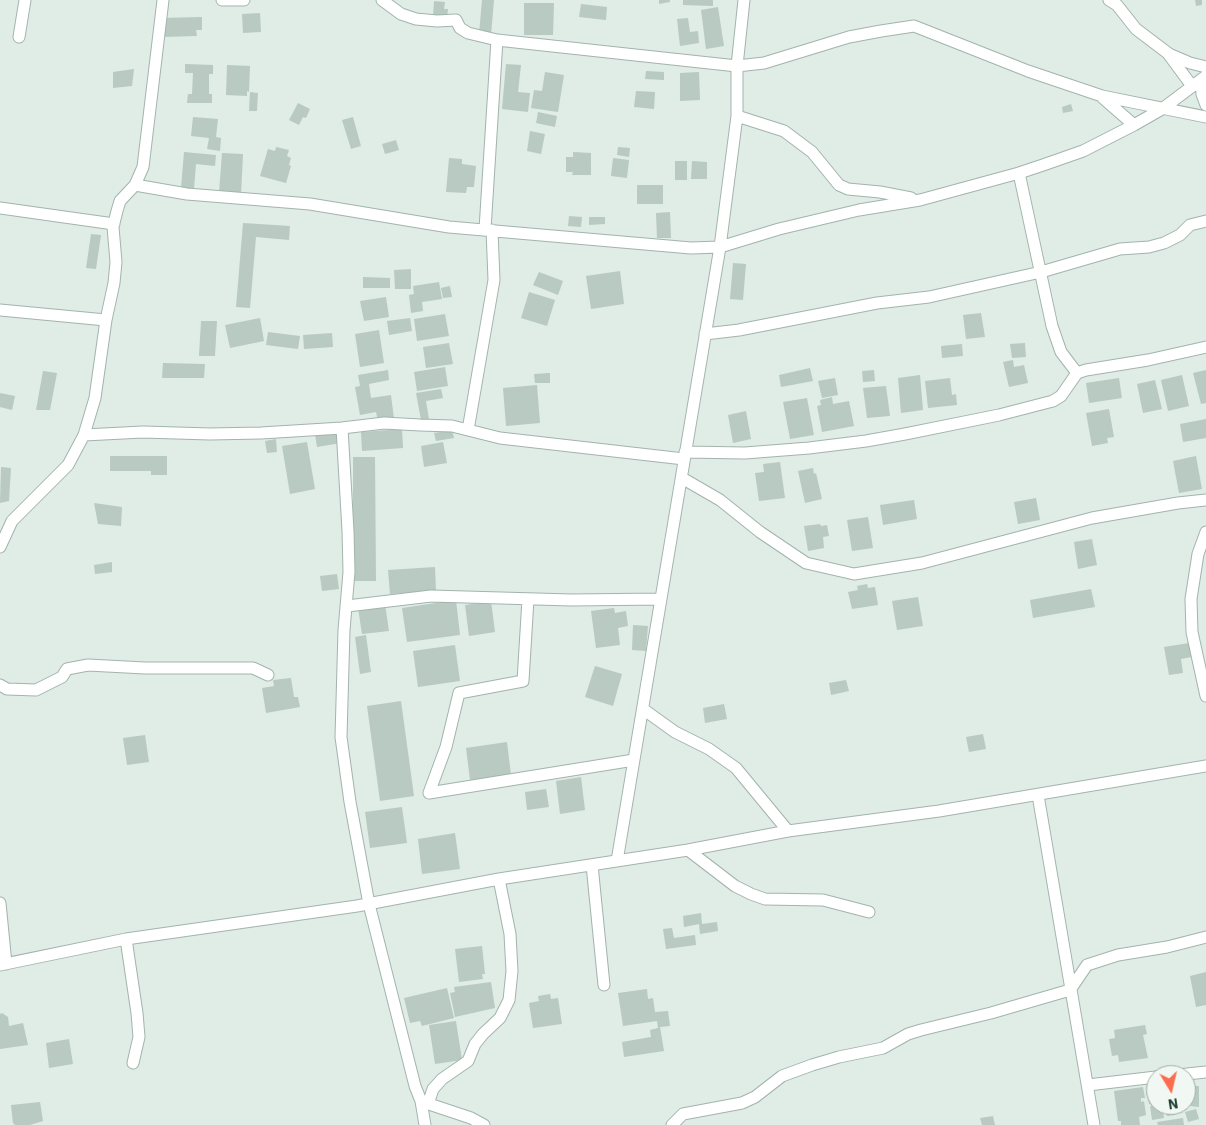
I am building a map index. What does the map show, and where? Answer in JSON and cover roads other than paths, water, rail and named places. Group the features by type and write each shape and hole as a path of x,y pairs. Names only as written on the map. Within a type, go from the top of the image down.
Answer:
{"street":[{"path":"19,37 25,0"},
{"path":"0,547 12,521 68,466 84,435 94,398 106,320 114,283 116,262 114,224 120,201 135,185 143,167 163,0"},
{"path":"222,0 244,0"},
{"path":"382,0 400,14 416,19 456,20 460,28 468,33 497,40 737,66 764,63 849,37 914,26 1028,71 1102,96 1206,117"},
{"path":"618,861 720,246 737,116 737,66 744,0"},
{"path":"1109,0 1117,5 1136,28 1199,81 1206,105"},
{"path":"468,430 494,280 489,230 497,40"},
{"path":"1169,54 1190,63 1206,67"},
{"path":"135,185 187,194 310,204 449,227 691,248 720,246 779,229 859,210 920,200 1019,174 1083,150 1134,125 1162,109 1199,81"},
{"path":"1102,96 1134,125"},
{"path":"737,116 784,131 812,152 839,185 848,189 880,192 920,200"},
{"path":"1019,174 1052,326 1061,352 1077,373"},
{"path":"0,208 114,224"},
{"path":"705,334 739,330 877,303 929,297 1041,272 1120,249 1149,247 1164,243 1180,235 1190,225 1206,221"},
{"path":"0,310 106,320"},
{"path":"84,435 143,432 252,433 342,428 384,423 452,426 509,439 685,455 745,453 866,441 999,415 1053,401 1061,396 1077,373 1086,370 1148,360 1206,347"},
{"path":"342,428 348,532 347,606 344,630 341,737 350,802 369,904 415,1086 425,1102 471,1118 484,1125"},
{"path":"682,478 720,500 760,532 806,563 854,574 922,563 1092,518 1206,500"},
{"path":"0,518 12,521"},
{"path":"1206,532 1198,554 1191,599 1192,632 1206,696"},
{"path":"347,606 431,596 528,599 661,599"},
{"path":"528,599 523,681 459,693 446,747 429,793 634,760"},
{"path":"0,685 7,689 36,690 62,677 67,669 88,666 253,668 268,675"},
{"path":"642,709 675,732 709,749 736,768 788,832"},
{"path":"0,903 3,965 126,939 369,904 499,879 688,850 788,832 1038,795 1206,766"},
{"path":"1038,795 1094,1125"},
{"path":"688,850 735,886 765,899 824,900 869,912"},
{"path":"592,865 604,984"},
{"path":"425,1125 425,1102 433,1089 442,1079 468,1061 476,1044 483,1034 500,1018 509,1000 512,971 510,934 499,879"},
{"path":"672,1125 683,1114 742,1103 782,1076 812,1065 883,1048 908,1034 992,1013 1070,990 1087,965 1118,955 1167,947 1206,937"},
{"path":"126,939 139,1037 133,1063"},
{"path":"1088,1085 1146,1078"}]}
